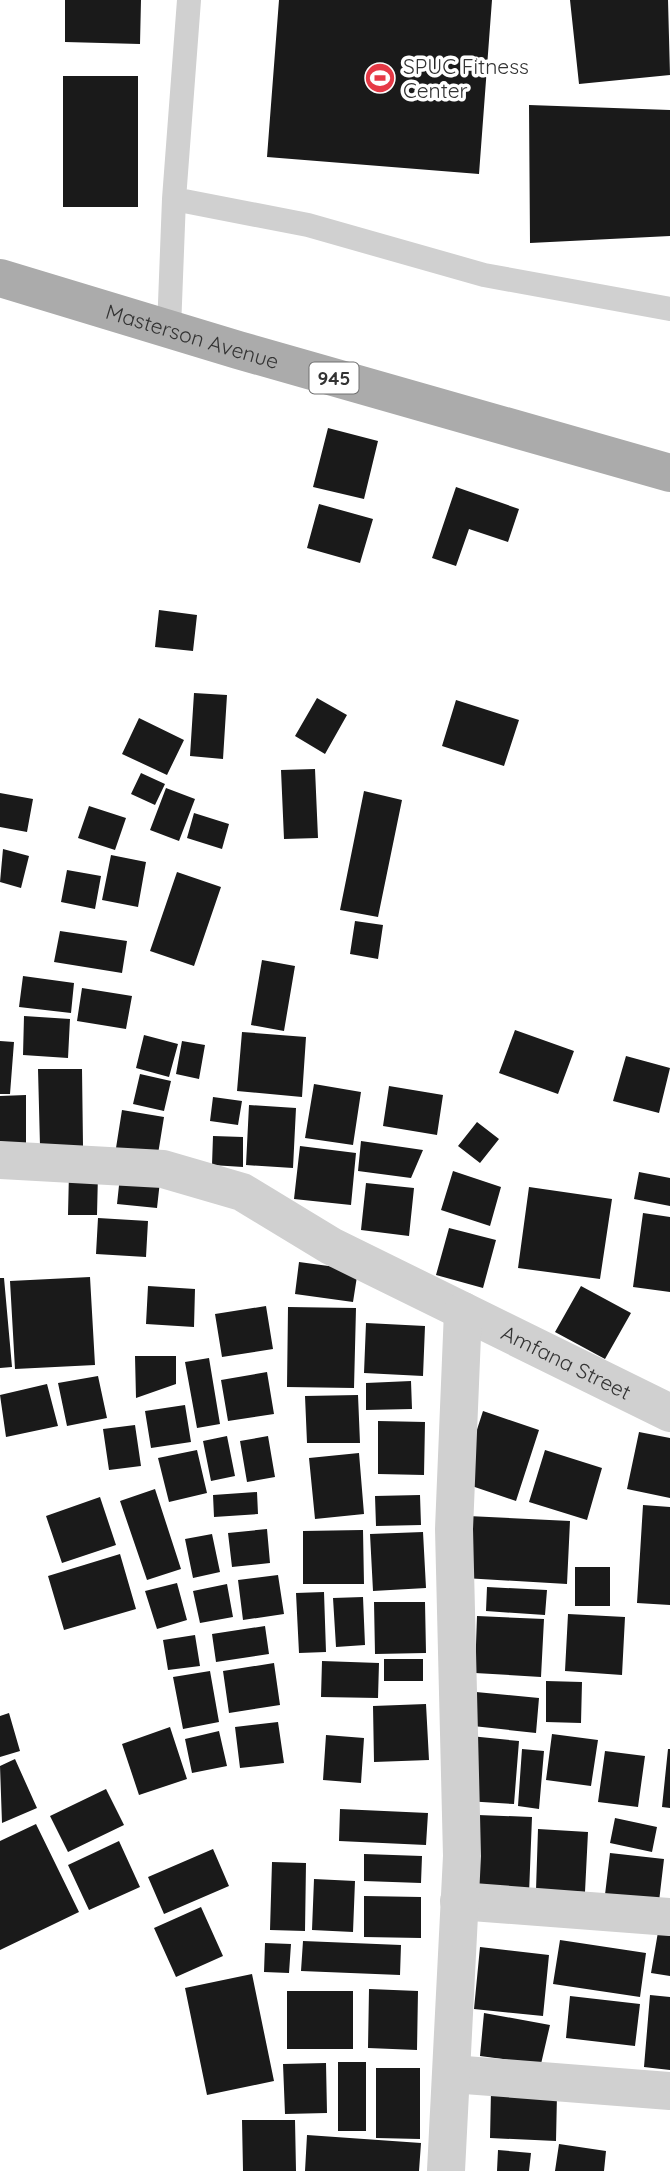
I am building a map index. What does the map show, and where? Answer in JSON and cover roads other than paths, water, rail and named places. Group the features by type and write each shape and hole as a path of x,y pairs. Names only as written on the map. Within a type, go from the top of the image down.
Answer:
{"main road":[{"name":"Masterson Avenue","path":"0,278 670,472"}],"street":[{"name":"Amfana Street","path":"0,1160 163,1169 242,1192 331,1246 670,1413"},
{"path":"446,2171 462,1856 454,1529 463,1311"},
{"path":"459,1900 670,1917"},
{"path":"452,2074 670,2091"}],"lane":[{"path":"169,329 174,199 189,0"},
{"path":"174,199 308,225 484,275 670,309"}],"place":[{"name":"SPUC Fitness Center","path":"380,78"}]}
